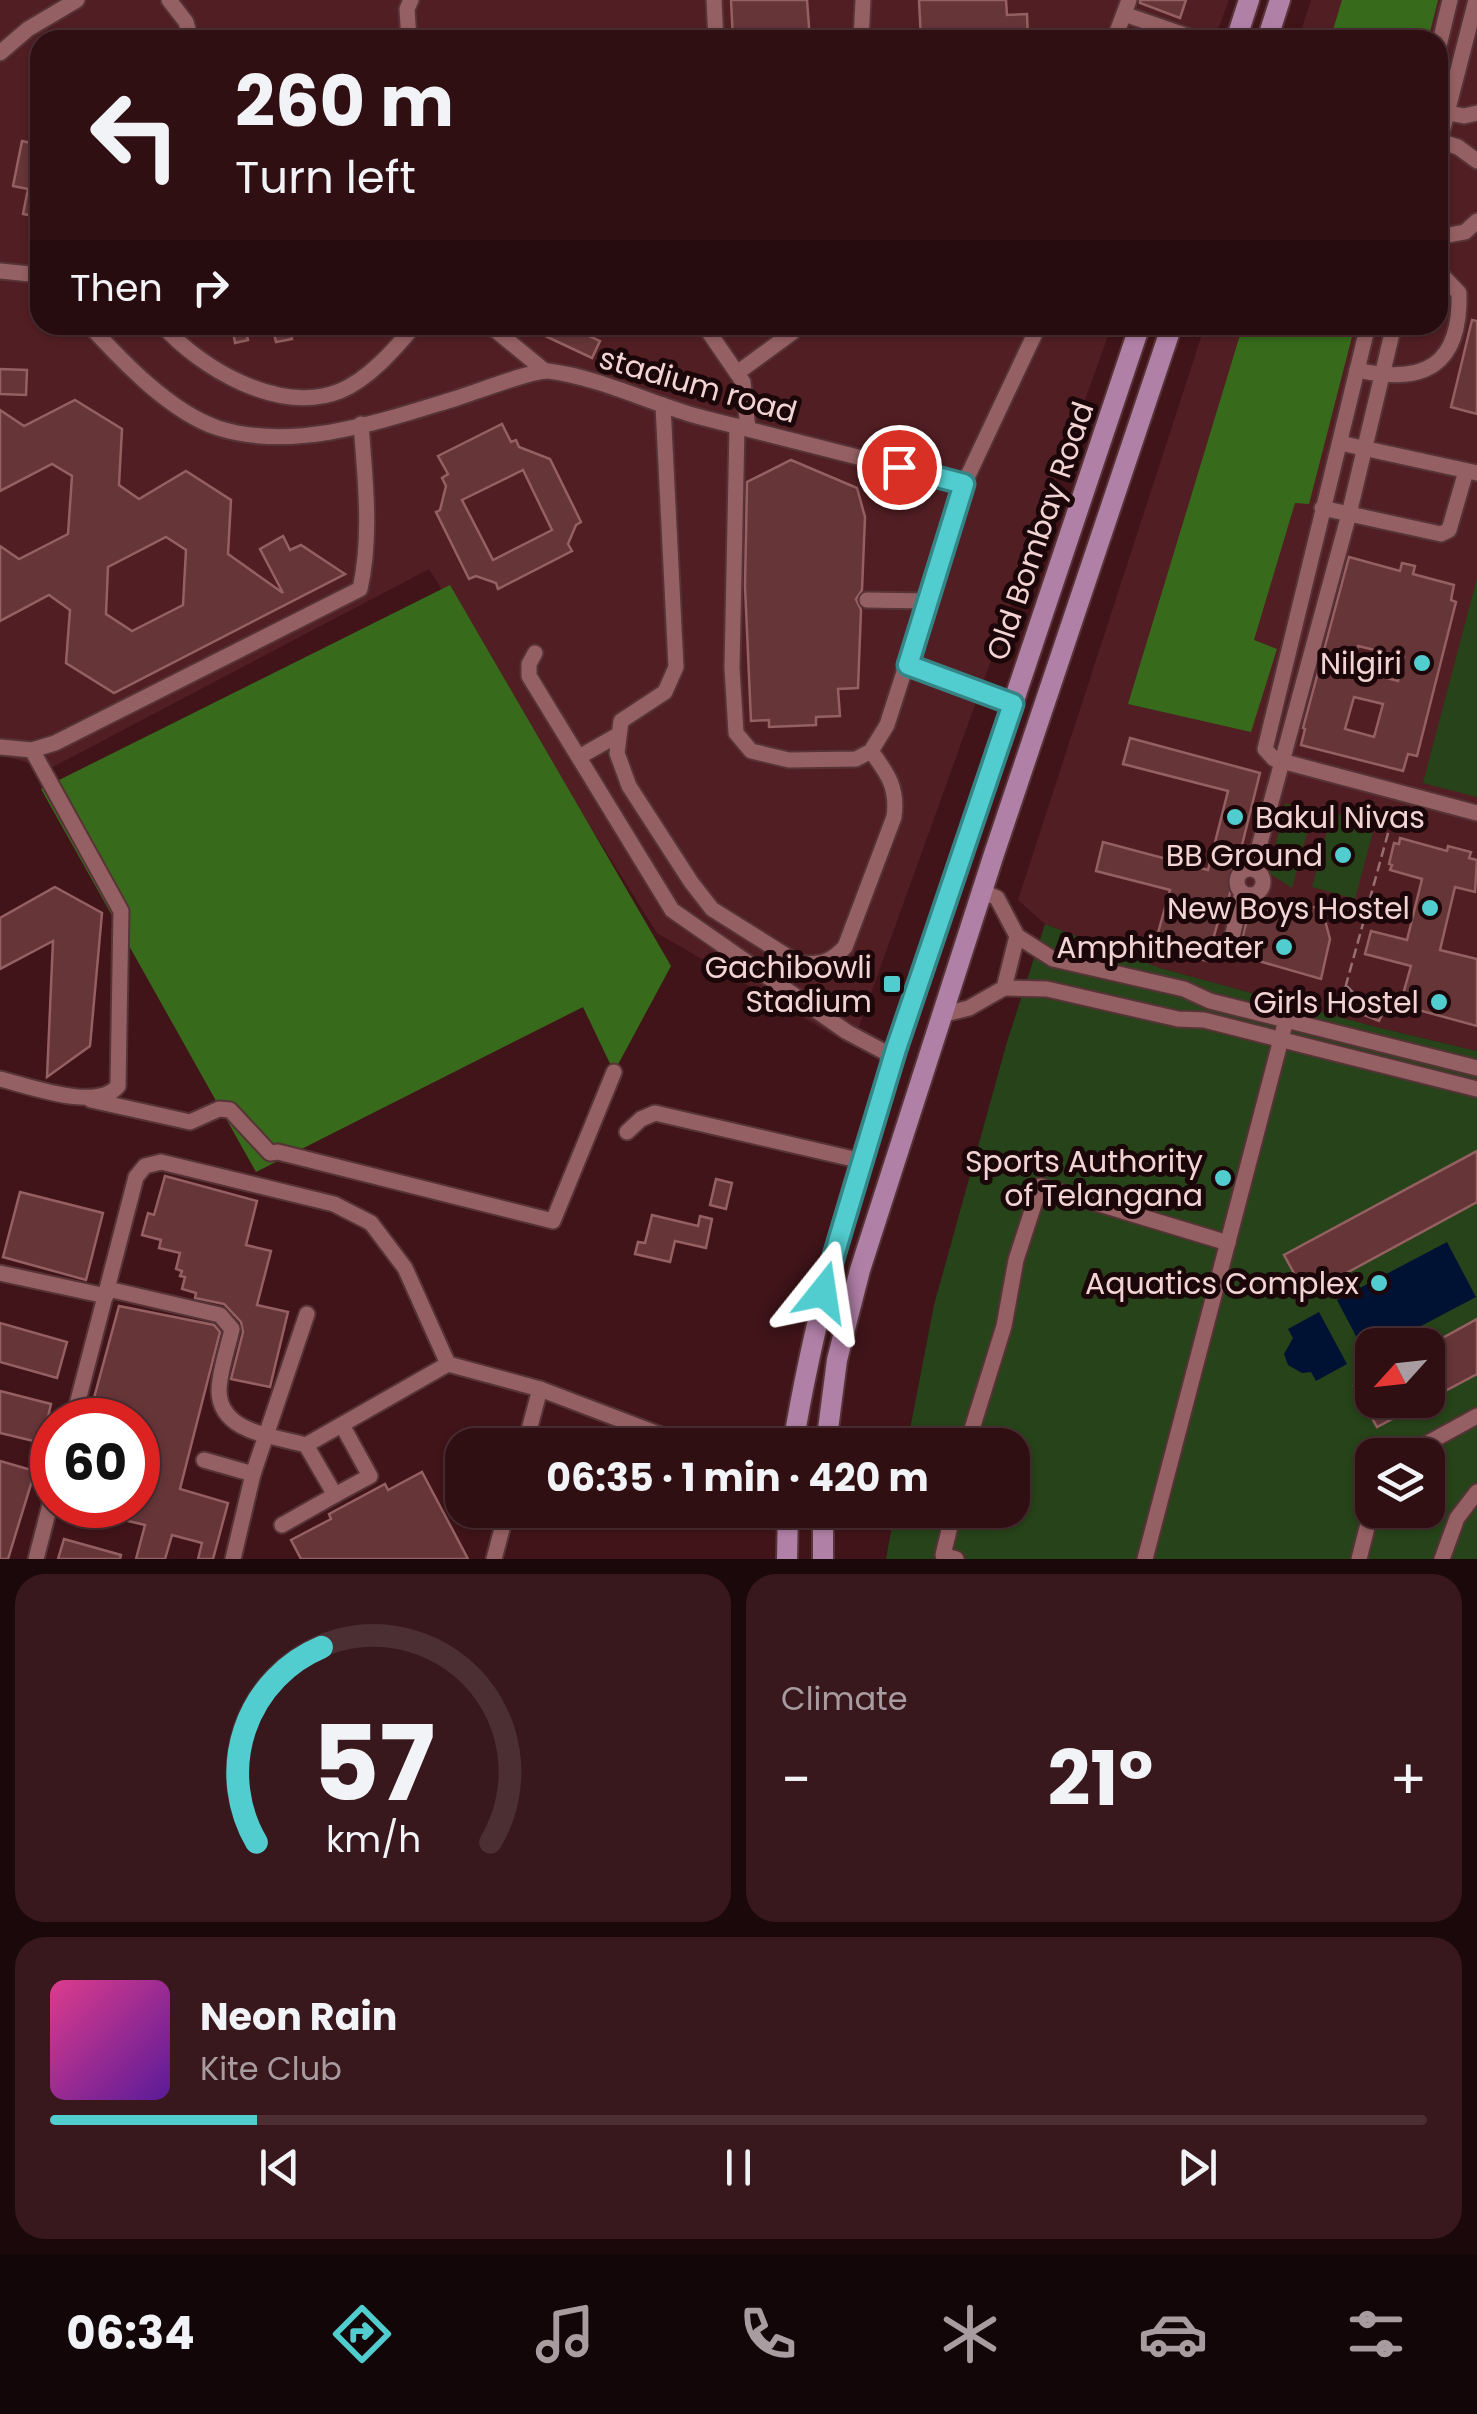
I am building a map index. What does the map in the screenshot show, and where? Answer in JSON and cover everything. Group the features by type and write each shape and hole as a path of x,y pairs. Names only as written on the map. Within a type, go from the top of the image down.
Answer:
{"main road":[{"path":"1240,30 1250,0"},
{"path":"1270,30 1280,0"},
{"name":"Old Bombay Road","path":"796,1428 808,1354 894,1057 1137,335"},
{"name":"Old Bombay Road","path":"828,1428 837,1360 860,1270 961,954 1169,335"},
{"path":"932,943 961,954"},
{"path":"787,1559 788,1528"},
{"path":"823,1528 823,1559"}],"street":[{"path":"0,53 28,29 77,0"},
{"path":"169,0 188,30"},
{"path":"408,30 407,9 411,0"},
{"path":"714,0 716,30"},
{"path":"862,30 863,0"},
{"path":"1443,30 1450,0"},
{"path":"1448,92 1476,0"},
{"path":"1126,7 1177,30"},
{"path":"1448,113 1477,113"},
{"path":"1448,146 1458,147 1477,161"},
{"path":"1448,236 1465,232 1477,222"},
{"path":"0,271 30,275"},
{"path":"1357,370 1401,377 1441,362 1453,344 1460,318 1459,293 1448,282"},
{"path":"98,335 132,372 214,426 246,435 312,434 361,424 545,370"},
{"path":"172,335 196,358 231,380 282,395 325,396 344,390 372,370 405,335"},
{"path":"501,335 545,370"},
{"path":"711,335 743,382 732,558 736,733 750,751 790,760 856,759 871,751 887,726 964,484 1035,335"},
{"path":"738,373 789,335"},
{"path":"1366,335 1265,749 1274,759 1477,813"},
{"path":"1230,947 1242,892 1239,876 1253,869 1284,761 1392,335"},
{"name":"stadium road","path":"545,370 743,427 964,484"},
{"path":"663,405 676,668 665,692 646,708 620,721 617,754 630,786 712,909 798,963 814,965 832,962 846,947 894,817 897,794 871,751"},
{"path":"0,747 32,750 55,743 360,588 365,567 361,424"},
{"path":"1322,508 1440,534 1449,530 1471,472 1340,443"},
{"path":"867,600 929,601"},
{"path":"535,653 529,664 529,676 672,910 847,1032 894,1057"},
{"path":"908,665 1013,704"},
{"path":"579,757 616,736"},
{"path":"32,750 120,911 118,1086 110,1096 92,1100"},
{"path":"982,891 997,898 1017,936 1053,959 1477,1068"},
{"path":"1004,988 1017,936"},
{"path":"1124,1006 1132,977"},
{"path":"941,1015 969,1008 1004,988 1046,989 1477,1088"},
{"path":"1188,1020 1195,994"},
{"path":"1145,1559 1286,1020"},
{"path":"0,1079 190,1122 220,1109 230,1110 270,1153 553,1221 614,1072"},
{"path":"628,1132 641,1119 654,1114 862,1160"},
{"path":"79,1398 136,1176 146,1166 160,1162 334,1204 371,1223 405,1268 448,1364"},
{"path":"971,1428 1004,1326 1016,1260 1040,1186 1228,1242"},
{"path":"0,1273 220,1315 228,1320 232,1329 219,1391 232,1420 248,1431 306,1445 335,1495"},
{"path":"234,1559 253,1474 307,1314"},
{"path":"306,1445 448,1364 540,1389 642,1428"},
{"path":"530,1428 540,1389"},
{"path":"1437,1438 1477,1416"},
{"path":"282,1525 370,1476 342,1425"},
{"path":"204,1460 253,1474"},
{"path":"1442,1559 1457,1518 1477,1492"},
{"path":"36,1559 44,1528"},
{"path":"494,1559 502,1528"},
{"path":"950,1528 944,1555 956,1559"},
{"path":"1359,1559 1367,1528"}],"path":[{"path":"1344,1002 1399,792"},
{"path":"1346,985 1364,1004"}],"shaded area":[{"path":"0,0 1229,0 1218,30 30,30 30,335 1108,335 852,1046 657,933 429,569 49,769 0,755"},
{"path":"1311,0 1477,0 1477,1051 1160,968 1045,924 1018,900 1202,335 1448,335 1448,30 1301,30"}],"green space":[{"path":"1342,0 1438,0 1430,30 1333,30"},
{"path":"1240,335 1352,335 1309,504 1295,503 1254,640 1277,649 1251,732 1128,704"},
{"path":"1477,578 1477,797 1423,783"},
{"path":"450,585 671,966 614,1072 583,1007 256,1172 41,789"},
{"path":"1285,803 1313,812 1292,888 1269,873"},
{"name":"BB Ground","path":"1332,812 1375,824 1355,899 1312,887"},
{"name":"Sports Authority of Telangana","path":"1045,924 1160,968 1477,1051 1477,1559 886,1559 892,1528 1030,1528 1030,1428 910,1428 934,1305 1007,1042"}],"water":[{"path":"1447,1242 1476,1297 1417,1328 1355,1328 1355,1334 1337,1300"},
{"path":"1319,1312 1347,1364 1316,1381 1311,1372 1302,1373 1288,1365 1284,1354 1293,1338 1288,1329"}],"building":[{"path":"731,0 807,0 809,30 732,30"},
{"path":"919,0 1006,0 1007,15 1027,14 1028,30 920,30"},
{"path":"1140,0 1186,0 1180,18"},
{"path":"22,141 30,143 30,215 23,214 28,189 13,186"},
{"path":"1472,320 1477,321 1477,414 1451,407"},
{"path":"234,335 247,335 248,340 235,343"},
{"path":"274,335 291,335 292,339 276,342"},
{"path":"543,335 587,335 600,341 592,358"},
{"path":"0,369 27,370 26,395 0,394"},
{"path":"75,400 122,429 119,485 139,499 186,471 231,500 228,554 283,593 260,549 283,536 290,550 301,545 345,574 114,693 66,663 70,610 49,595 0,621 0,546 19,559 68,534 72,476 52,464 0,491 0,410 24,426","holes":["166,537 186,550 183,605 132,631 106,614 108,567"]},
{"path":"502,424 511,442 516,440 519,447 550,459 581,522 568,544 572,551 498,589 496,583 476,576 469,579 436,512 440,510 446,486 442,478 448,474 438,456","holes":["523,470 552,530 493,560 462,500"]},
{"path":"791,460 857,488 865,517 862,590 856,599 861,610 858,688 838,689 840,716 816,717 816,725 769,727 769,720 751,721 745,586 747,482"},
{"name":"Nilgiri","path":"1349,557 1400,571 1402,563 1415,566 1413,574 1454,585 1451,600 1456,602 1417,756 1408,754 1403,771 1301,745","holes":["1358,646 1404,657 1398,681 1353,669","1354,697 1383,704 1374,737 1345,729"]},
{"name":"Bakul Nivas","path":"1130,738 1260,773 1227,905 1223,904 1207,961 1154,947 1170,890 1096,871 1103,842 1208,870 1228,791 1123,764"},
{"path":"1400,838 1447,851 1448,846 1471,852 1469,858 1477,860 1475,892 1455,887 1440,950 1477,959 1477,1026 1400,1005 1411,966 1365,954 1371,931 1407,940 1422,879 1390,870 1394,843 1399,844"},
{"path":"55,887 102,913 90,1046 47,1077 53,941 0,969 0,918"},
{"name":"Amphitheater","path":"1295,903 1322,909 1330,939 1321,979 1238,955 1251,904 1266,910"},
{"path":"1368,995 1387,1004 1379,1021 1359,1013"},
{"path":"1477,1151 1477,1202 1306,1295 1284,1255"},
{"path":"165,1176 257,1201 246,1245 271,1251 257,1305 288,1312 270,1387 231,1379 243,1332 241,1322 224,1304 195,1298 196,1293 182,1289 185,1277 176,1269 180,1253 159,1248 161,1240 142,1235 148,1213 154,1215"},
{"path":"716,1179 732,1183 726,1209 710,1205"},
{"path":"20,1192 103,1213 86,1280 3,1257"},
{"path":"652,1215 698,1226 700,1216 712,1219 706,1248 675,1241 670,1262 635,1254 638,1242 645,1243"},
{"path":"119,1306 214,1325 220,1332 180,1489 228,1503 213,1559 198,1559 202,1543 172,1535 165,1559 136,1559 144,1528 160,1528 160,1398 94,1398"},
{"path":"1477,1319 1477,1374 1445,1391 1445,1337"},
{"path":"0,1323 67,1342 57,1378 0,1362"},
{"path":"0,1391 30,1399 30,1440 0,1433"},
{"path":"1372,1418 1394,1418 1377,1427"},
{"path":"0,1461 30,1470 30,1487 8,1559 0,1559"},
{"path":"422,1472 445,1516 445,1528 452,1528 468,1559 301,1559 291,1540 385,1484 388,1490"},
{"path":"64,1539 121,1555 120,1559 58,1559"}],"place":[{"name":"Nilgiri","path":"1422,663"},
{"name":"Bakul Nivas","path":"1235,817"},
{"name":"BB Ground","path":"1343,855"},
{"name":"New Boys Hostel","path":"1430,908"},
{"name":"Amphitheater","path":"1284,947"},
{"name":"Gachibowli Stadium","path":"892,984"},
{"name":"Girls Hostel","path":"1439,1002"},
{"name":"Sports Authority of Telangana","path":"1223,1178"},
{"name":"Aquatics Complex","path":"1379,1283"}],"route":[{"path":"823,1292 896,1049 1013,704 908,665 964,484 899,467"}]}
